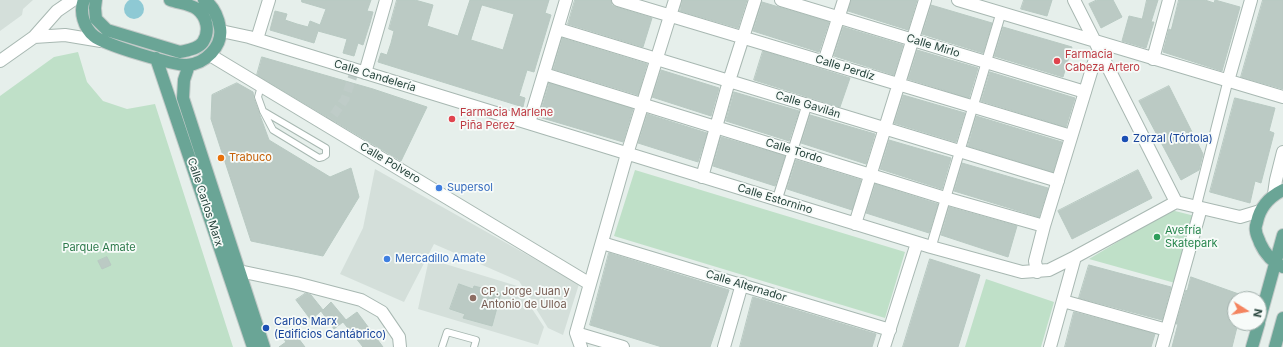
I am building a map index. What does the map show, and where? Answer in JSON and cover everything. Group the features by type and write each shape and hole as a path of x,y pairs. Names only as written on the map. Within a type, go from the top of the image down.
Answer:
{"main road":[{"path":"84,0 82,16 86,26 92,35 101,41 156,58 178,64 189,65 200,62 210,55 217,44 220,31 219,18 213,8 204,0"},
{"path":"96,0 96,19 107,30 180,52 193,49 202,42 207,31 207,23 196,9 170,0"},
{"name":"Calle Carlos Marx","path":"156,58 252,347"},
{"name":"Calle Carlos Marx","path":"189,65 184,80 183,98 264,347"},
{"path":"1278,192 1260,211 1255,227 1263,251 1279,265"},
{"path":"1267,300 1279,265 1283,235"},
{"path":"1275,347 1283,318"},
{"path":"1252,347 1257,331"}],"street":[{"path":"0,61 34,37 57,10 73,0"},
{"path":"258,40 270,0"},
{"path":"365,72 386,0"},
{"path":"529,123 566,0"},
{"name":"Calle Perdíz","path":"618,0 1071,136"},
{"path":"581,347 576,333 627,154 675,0"},
{"path":"702,177 729,81 755,0"},
{"name":"Calle Mirlo","path":"781,0 1085,92"},
{"path":"824,62 844,0"},
{"path":"855,224 925,0"},
{"path":"958,0 1283,97"},
{"path":"1074,0 1176,202"},
{"path":"1153,59 1169,0"},
{"path":"1162,347 1198,207 1228,81 1251,0"},
{"path":"931,247 1001,13"},
{"name":"Calle Gavilán","path":"558,29 1058,181"},
{"name":"Calle Candelería","path":"220,31 258,40 529,123"},
{"path":"34,37 65,35 101,41"},
{"name":"Calle Polvero","path":"210,55 590,284"},
{"path":"1102,55 1095,60 1044,226 1040,268 1075,258 1176,202 1240,217 1256,232"},
{"name":"Calle Tordo","path":"544,74 946,198 1044,226"},
{"path":"777,200 807,105"},
{"name":"Calle Estornino","path":"529,123 931,247 1022,272 1040,268"},
{"path":"1278,192 1276,180 1283,152"},
{"path":"1240,217 1260,211"},
{"name":"Calle Alternador","path":"602,242 890,330"},
{"path":"884,347 917,243"},
{"path":"1050,347 1075,258"},
{"path":"239,271 296,283 361,300 382,312 399,337 400,347"},
{"path":"724,347 742,284"},
{"path":"1063,301 1167,330"},
{"path":"576,333 623,347"}],"lane":[{"path":"261,86 258,97 263,111 273,130 316,156 323,157 326,155 326,148 263,111"},
{"path":"442,347 447,332 476,340 474,347"}],"shaded area":[{"path":"0,0 33,0 23,9 22,15 0,31"},
{"name":"Mercadillo Amate","path":"375,169 579,284 563,335 548,328 519,281 434,244 404,302 340,274 363,228"},
{"name":"CP. Jorge Juan y Antonio de Ulloa","path":"429,259 517,286 544,327 538,345 418,309"}],"green space":[{"name":"Parque Amate","path":"78,52 87,82 103,101 127,109 155,104 233,347 0,347 0,96 54,57"},
{"path":"635,170 905,252 885,318 614,236"},
{"name":"Avefría Skatepark","path":"1171,210 1195,216 1175,283 1089,259"},
{"path":"986,279 1054,302 1041,347 965,347"}],"water":[{"path":"134,-1 141,2 144,9 141,16 134,19 127,16 124,9 127,2"}],"building":[{"path":"302,0 371,0 367,11 373,12 370,23 363,45 358,43 354,56 343,53 347,39 318,31 314,43 270,30 275,11 287,14 285,20 297,24 308,27 310,21 320,25 326,9 302,2"},
{"path":"397,0 415,0 433,5 427,26 458,36 470,0 549,0 545,13 551,15 534,72 527,70 519,96 525,98 523,107 378,62 381,53 387,55 391,43 394,31 389,29","holes":["482,5 514,14 503,50 471,40"]},
{"path":"575,0 611,0 612,5 616,7 652,18 643,47 568,24"},
{"path":"682,0 747,0 738,28 680,11"},
{"path":"851,0 917,0 908,30 848,11"},
{"path":"1024,0 1052,0 1047,16 1021,9"},
{"path":"1097,0 1113,0 1122,17 1101,28 1089,4"},
{"path":"1147,0 1158,0 1151,22 1154,22 1146,48 1122,41 1129,16 1142,19"},
{"path":"1179,0 1205,0 1214,3 1215,0 1240,7 1222,71 1163,52"},
{"path":"1263,0 1283,0 1283,89 1241,77"},
{"path":"762,2 829,22 819,52 753,31"},
{"path":"931,5 992,23 983,53 922,34"},
{"path":"843,27 903,45 894,75 834,56"},
{"path":"1003,27 1072,47 1063,77 994,56"},
{"path":"562,38 647,64 638,95 553,69"},
{"path":"917,50 978,68 969,98 908,79"},
{"path":"763,51 850,78 840,107 754,80"},
{"path":"262,57 373,89 427,107 401,161 257,75"},
{"path":"661,70 719,88 711,116 652,97"},
{"path":"990,72 1075,98 1066,127 981,101"},
{"path":"237,83 253,92 254,99 269,140 330,177 351,168 359,197 323,256 251,241 211,119 212,95"},
{"path":"549,83 633,109 623,142 539,117"},
{"path":"1169,86 1203,154 1199,170 1181,180 1139,101"},
{"path":"734,92 799,111 789,141 726,121"},
{"path":"903,95 965,113 956,142 894,123"},
{"path":"1235,98 1275,108 1269,131 1274,133 1261,183 1255,181 1250,203 1210,192"},
{"path":"647,114 707,133 698,162 638,143"},
{"path":"810,115 875,134 866,164 801,143"},
{"path":"976,116 1062,142 1053,172 968,146"},
{"path":"721,137 785,156 775,186 713,166"},
{"path":"889,140 951,158 942,189 880,169"},
{"path":"796,160 861,180 852,210 787,189"},
{"path":"962,163 1048,188 1039,217 954,191"},
{"path":"1138,170 1152,198 1072,239 1058,211"},
{"path":"875,184 938,204 929,233 866,213"},
{"path":"949,207 1017,226 1008,257 941,235"},
{"path":"609,253 729,290 710,347 662,347 590,325"},
{"path":"107,257 111,265 102,269 98,261"},
{"path":"930,259 980,275 958,347 903,347"},
{"path":"1089,265 1171,287 1162,320 1079,298"},
{"path":"1191,277 1230,291 1227,291 1227,331 1236,331 1232,347 1172,347 1178,324 1176,324 1186,290 1187,291"},
{"path":"459,284 473,289 474,286 501,293 492,326 463,318 465,314 450,309"},
{"path":"306,293 311,295 323,310 331,302 346,320 357,312 383,347 363,347 343,322 334,329 321,311 311,320 296,300"},
{"path":"753,297 876,334 872,347 740,347"},
{"path":"1074,312 1155,334 1151,347 1065,347"},
{"path":"292,330 305,347 279,347 286,342 283,338"}],"tunnel":[{"path":"325,125 345,99 355,70"}],"place":[{"name":"Farmacia Cabeza Artero","path":"1057,61"},
{"name":"Farmacia Marlene Piña Perez","path":"452,119"},
{"name":"Zorzal (Tórtola)","path":"1125,139"},
{"name":"Trabuco","path":"221,158"},
{"name":"Supersol","path":"439,188"},
{"name":"Avefría Skatepark","path":"1157,237"},
{"name":"Mercadillo Amate","path":"387,259"},
{"name":"CP. Jorge Juan y Antonio de Ulloa","path":"473,298"},
{"name":"Carlos Marx (Edificios Cantábrico)","path":"266,328"}]}
